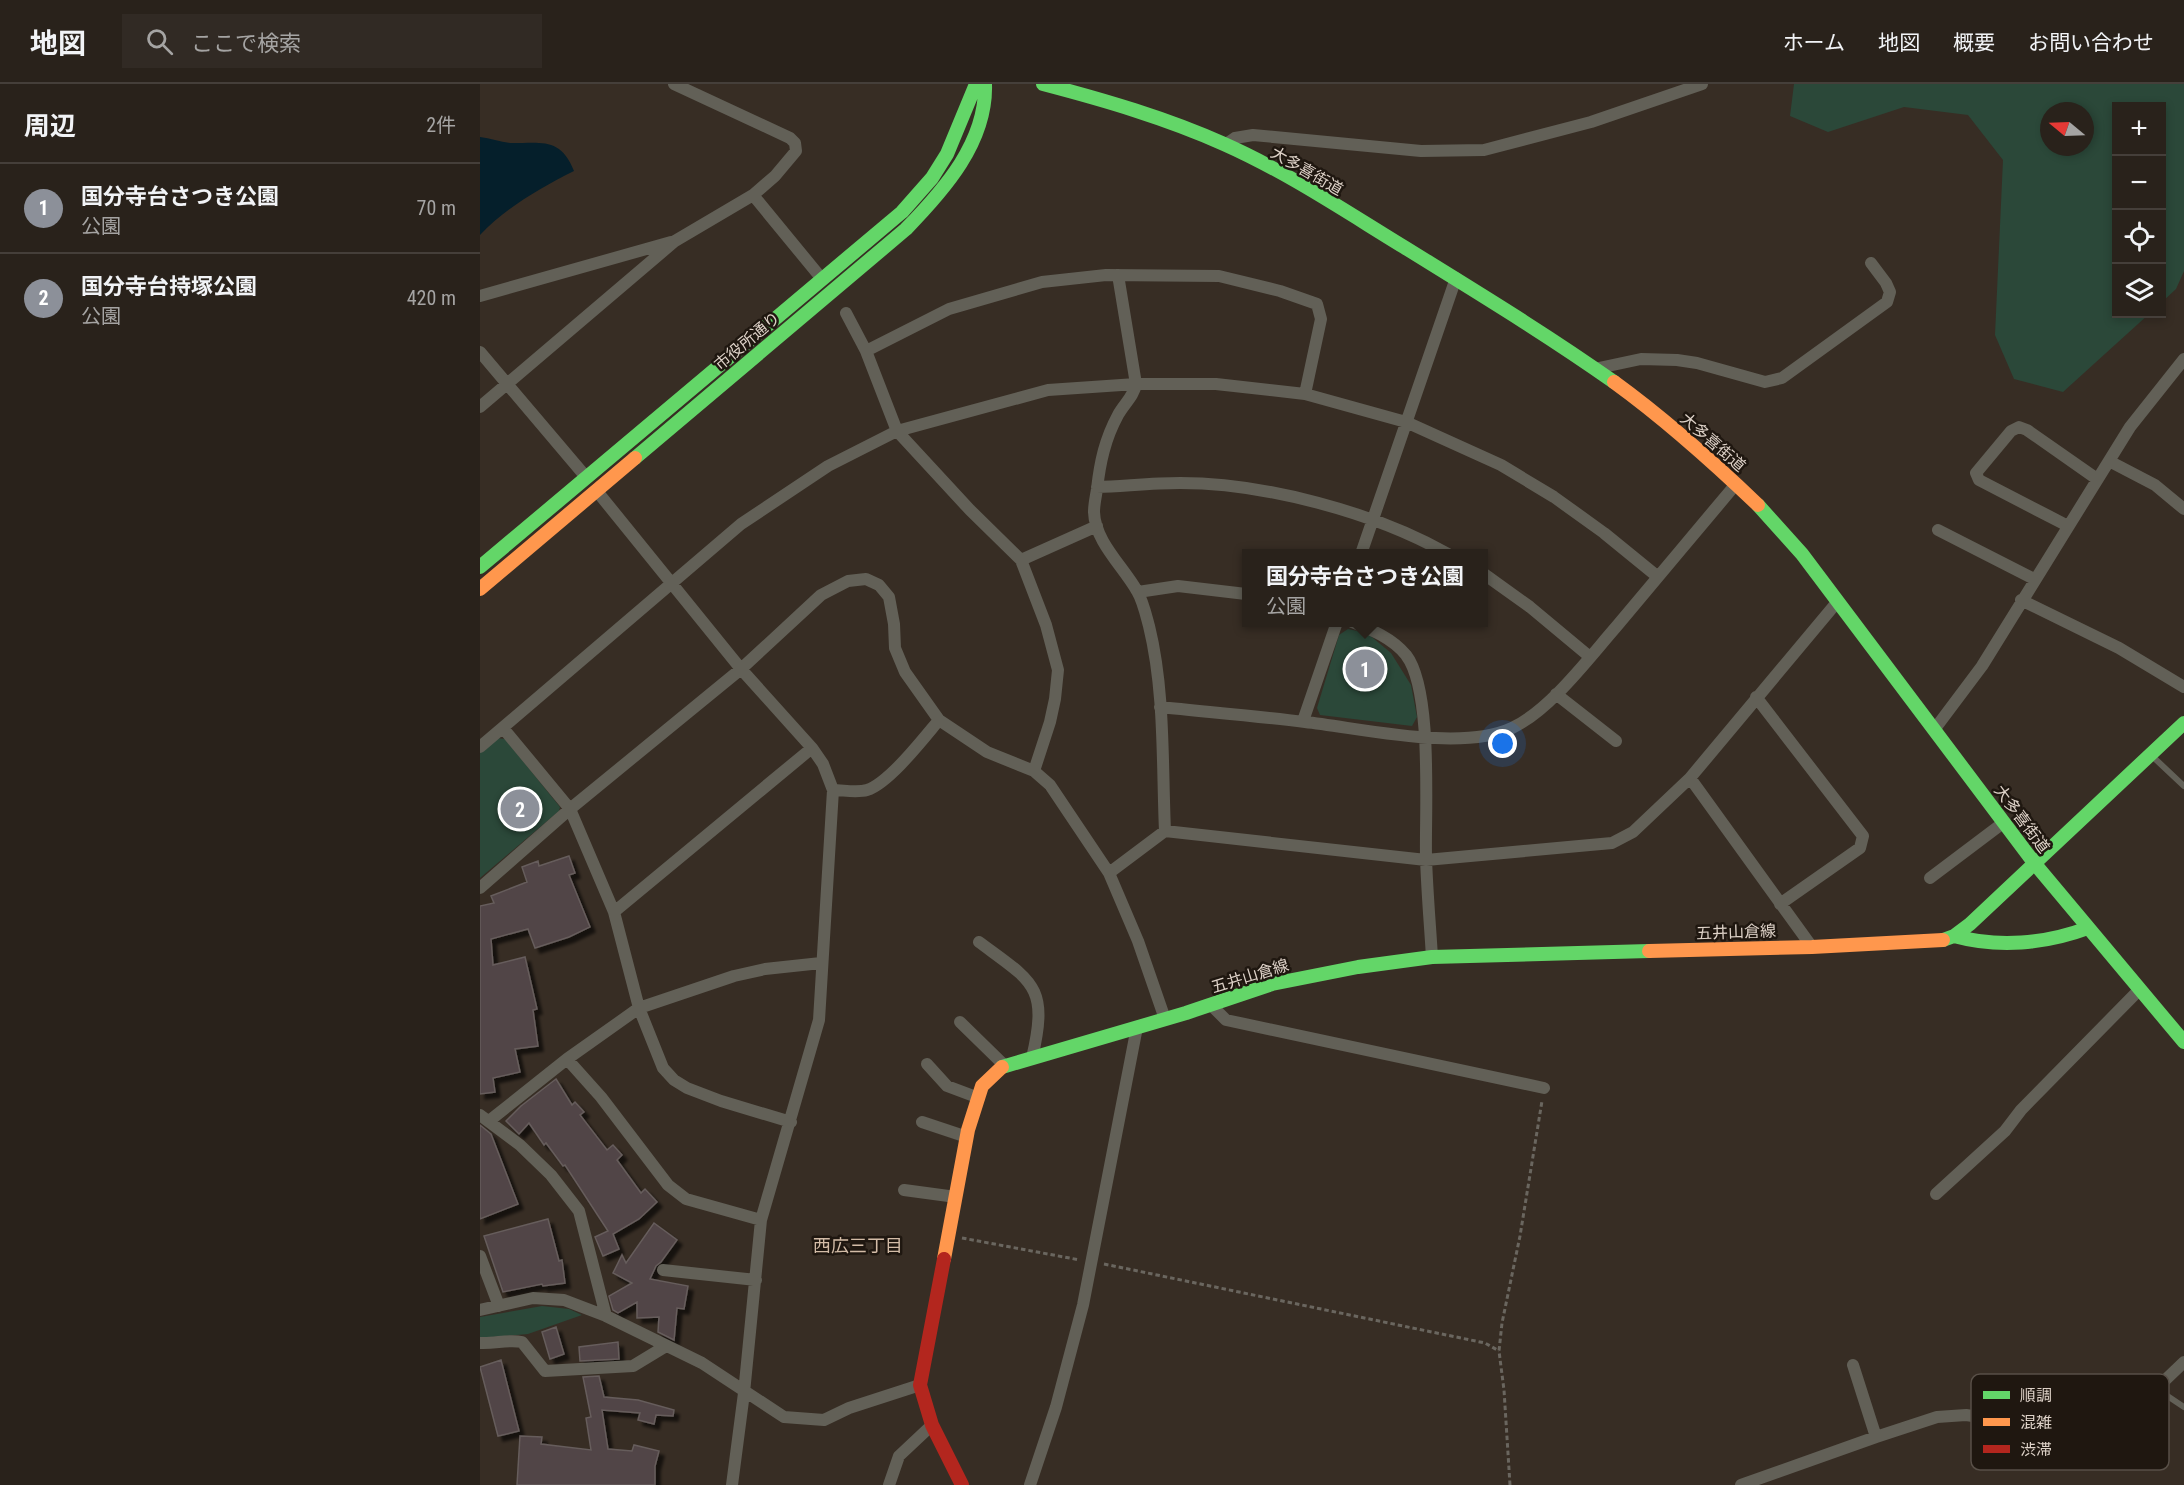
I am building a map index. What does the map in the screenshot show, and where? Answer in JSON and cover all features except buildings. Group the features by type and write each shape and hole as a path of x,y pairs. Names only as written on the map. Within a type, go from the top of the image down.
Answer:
{"main road":[{"name":"市役所通り","path":"480,567 902,212 932,178 947,154 976,84"},
{"name":"市役所通り","path":"480,589 906,230 929,207 968,150 982,115 987,95 985,84"},
{"name":"大多喜街道","path":"1043,84 1101,99 1158,118 1225,145 1289,179 1503,307 1671,426 1736,484 1785,534 2035,864 2184,1042"},
{"name":"五井山倉線","path":"962,1485 932,1425 920,1385 967,1137 982,1086 1004,1065 1137,1028 1272,984 1358,967 1432,957 1812,947 1941,941 1954,936 2035,864 2184,723"},
{"name":"五井山倉線","path":"1954,936 1979,943 2054,939 2088,928"}],"street":[{"path":"480,407 675,241 753,195 775,176 796,151 795,143 790,138 674,84"},
{"path":"1225,145 1235,138 1253,135 1421,151 1484,150 1591,122 1702,84"},
{"path":"753,195 822,279"},
{"path":"480,296 675,241"},
{"path":"1593,369 1641,359 1677,360 1697,363 1765,382 1782,378 1887,302 1890,292 1871,263"},
{"path":"866,351 950,309 1041,282 1118,275 1219,276 1280,291 1317,304 1321,319 1305,394"},
{"path":"1118,275 1136,384 1134,392 1107,438 1100,464 1094,511 1096,526 1110,552 1138,592 1149,626 1160,707 1165,831"},
{"path":"1362,549 1456,278"},
{"path":"846,313 866,351 897,431 1020,560 1046,625 1058,670 1050,722 1034,771"},
{"path":"480,352 586,477"},
{"path":"1934,730 1982,666 2130,427 2184,359"},
{"path":"480,747 670,584 751,518 828,466 897,431 1048,390 1136,384 1216,384 1305,394 1406,422 1501,465 1554,497 1596,527 1658,577"},
{"path":"2068,526 1979,480 1976,473 2011,431 2019,427 2027,430 2097,479"},
{"path":"2109,461 2155,485 2184,509"},
{"path":"1097,487 1180,483 1253,489 1372,519 1437,549"},
{"path":"1160,707 1303,721 1425,737 1470,738 1492,735 1513,728 1539,712 1590,657 1736,484"},
{"path":"596,490 741,669 812,748 823,764 833,790 819,1020 761,1220 744,1393 732,1485"},
{"path":"1020,560 1096,526"},
{"path":"1938,530 2034,579"},
{"path":"1488,577 1530,606 1590,657"},
{"path":"480,888 570,809 741,669 821,595 848,581 866,579 879,585 889,597 895,648 905,672 939,720 987,752 1034,771 1050,785 1109,873 1138,941 1166,1019"},
{"path":"1138,592 1178,586 1242,594"},
{"path":"2021,600 2100,639 2184,687"},
{"path":"1109,873 1165,831 1426,860 1612,843 1633,832 1690,778 1838,601"},
{"path":"1303,721 1335,627"},
{"path":"1364,627 1391,641 1406,656 1420,688 1425,737 1426,860 1432,957"},
{"path":"1556,694 1616,741"},
{"path":"1756,698 1863,836 1860,848 1780,904"},
{"path":"833,790 866,790 881,781 898,766 939,720"},
{"path":"503,728 570,809 614,912 639,1008 663,1068 674,1080 687,1088 791,1122"},
{"path":"614,912 812,748"},
{"path":"1690,778 1812,947"},
{"path":"1930,878 2003,823"},
{"path":"979,942 1029,981 1039,1002 1039,1027 1032,1058"},
{"path":"606,1316 579,1210 551,1175 520,1145 484,1118 639,1008 734,976 765,969 822,963"},
{"path":"1936,1194 2005,1131 2029,1101 2140,988"},
{"path":"1211,1005 1226,1020 1544,1088"},
{"path":"960,1022 1004,1065"},
{"path":"1030,1485 1056,1407 1083,1305 1137,1028"},
{"path":"567,1059 601,1097 668,1185 686,1199 761,1220"},
{"path":"927,1064 947,1086 979,1098"},
{"path":"922,1122 967,1137"},
{"path":"904,1190 956,1197"},
{"path":"480,1256 500,1306"},
{"path":"663,1270 756,1280"},
{"path":"480,1310 533,1298 564,1300 606,1316 702,1363 744,1393 784,1416 824,1420 849,1408 920,1385"},
{"path":"480,1343 494,1344 511,1340 522,1342 545,1371 633,1366 666,1346"},
{"path":"2169,1377 2184,1362"},
{"path":"1852,1365 1876,1437"},
{"path":"1741,1485 1936,1417 1971,1416"},
{"path":"889,1485 899,1456 932,1425"}],"lane":[{"path":"2151,755 2184,786"},
{"path":"2169,1397 2184,1407"}],"path":[{"path":"1510,1485 1499,1351 1544,1088"},
{"path":"948,1236 1092,1262 1485,1343 1499,1351"}],"green space":[{"path":"1794,84 2184,84 2184,271 2176,289 2166,298 2166,102 2112,102 2112,318 2145,318 2063,392 2014,379 1995,335 2003,160 1968,115 1904,107 1828,132 1790,116"},
{"path":"1348,629 1367,633 1391,653 1411,685 1417,717 1412,726 1320,715 1317,708 1339,635"},
{"path":"496,738 505,739 560,807 559,811 480,878 480,752"},
{"path":"542,1306 569,1309 582,1315 528,1334 480,1338 480,1317"}],"water":[{"path":"480,137 509,143 550,145 563,153 574,171 524,199 480,235"}],"traffic: fast":[{"path":"480,567 902,212 932,178 947,154 976,84"},
{"path":"635,458 906,229 935,198 971,145 984,105 985,84"},
{"path":"1043,84 1112,103 1180,126 1224,144 1293,179 1484,296 1614,382"},
{"path":"1758,505 1802,554 2035,864 2184,1042"},
{"path":"1943,940 1954,936 1970,924 2184,723"},
{"path":"1954,936 1987,942 2038,941 2088,928"},
{"path":"1002,1067 1186,1013 1272,984 1358,967 1432,957 1649,951"}],"traffic: slow":[{"path":"1614,382 1688,441 1758,505"},
{"path":"480,589 635,458"},
{"path":"1649,951 1812,947 1943,940"},
{"path":"944,1259 968,1130 982,1086 1002,1067"}],"traffic: jam":[{"path":"944,1259 920,1385 932,1425 962,1485"}],"place":[{"name":"国分寺台さつき公園","path":"1365,669"},
{"name":"国分寺台持塚公園","path":"520,809"}],"district":[{"name":"西広三丁目","path":"858,1245"}]}
